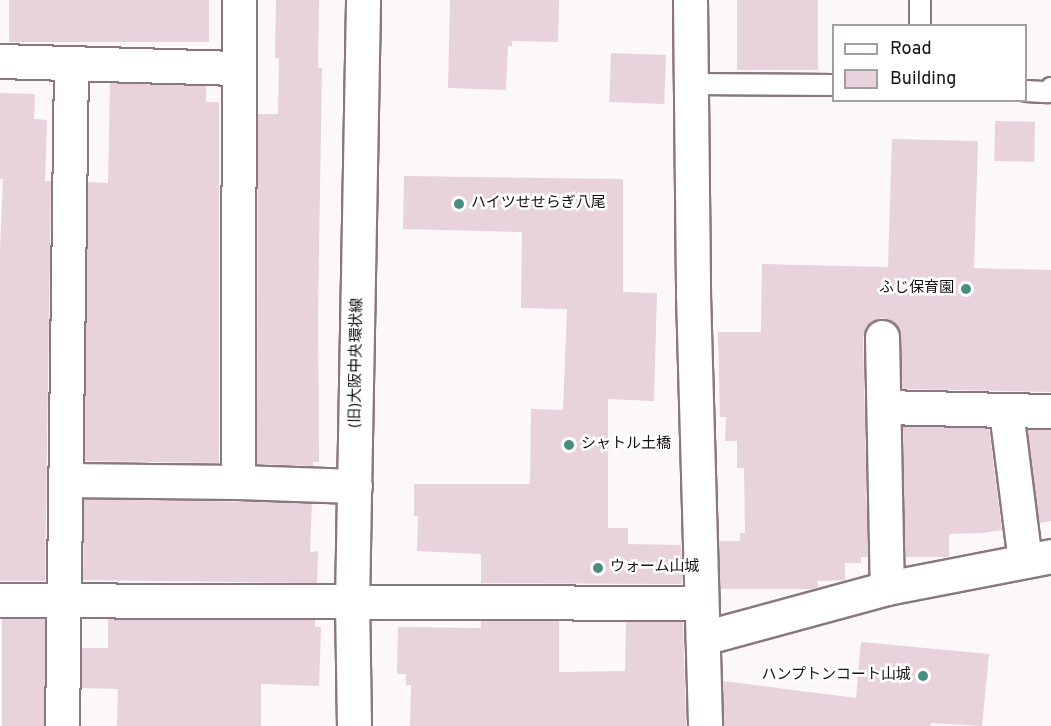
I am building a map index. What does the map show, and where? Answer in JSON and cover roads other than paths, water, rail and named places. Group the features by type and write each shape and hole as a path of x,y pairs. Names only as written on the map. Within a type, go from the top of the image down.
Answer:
{"street":[{"path":"238,482 239,0"},
{"name":"(旧)大阪中央環状線","path":"354,726 352,603 363,0"},
{"path":"690,0 700,603 705,726"},
{"path":"0,61 239,68"},
{"path":"62,726 71,63"},
{"path":"882,337 887,588"},
{"path":"884,408 1051,411"},
{"path":"703,638 887,588 1038,558 1006,411"},
{"path":"66,480 355,486"},
{"path":"0,600 700,603"}],"lane":[{"path":"920,0 920,24"},
{"path":"691,84 832,85"},
{"path":"1027,91 1048,92 1051,88"}],"place":[{"name":"ハイツせせらぎ八尾","path":"459,204"},
{"name":"ふじ保育園","path":"966,289"},
{"name":"シャトル土橋","path":"569,445"},
{"name":"ウォーム山城","path":"598,568"},
{"name":"ハンプトンコート山城","path":"923,676"}]}
